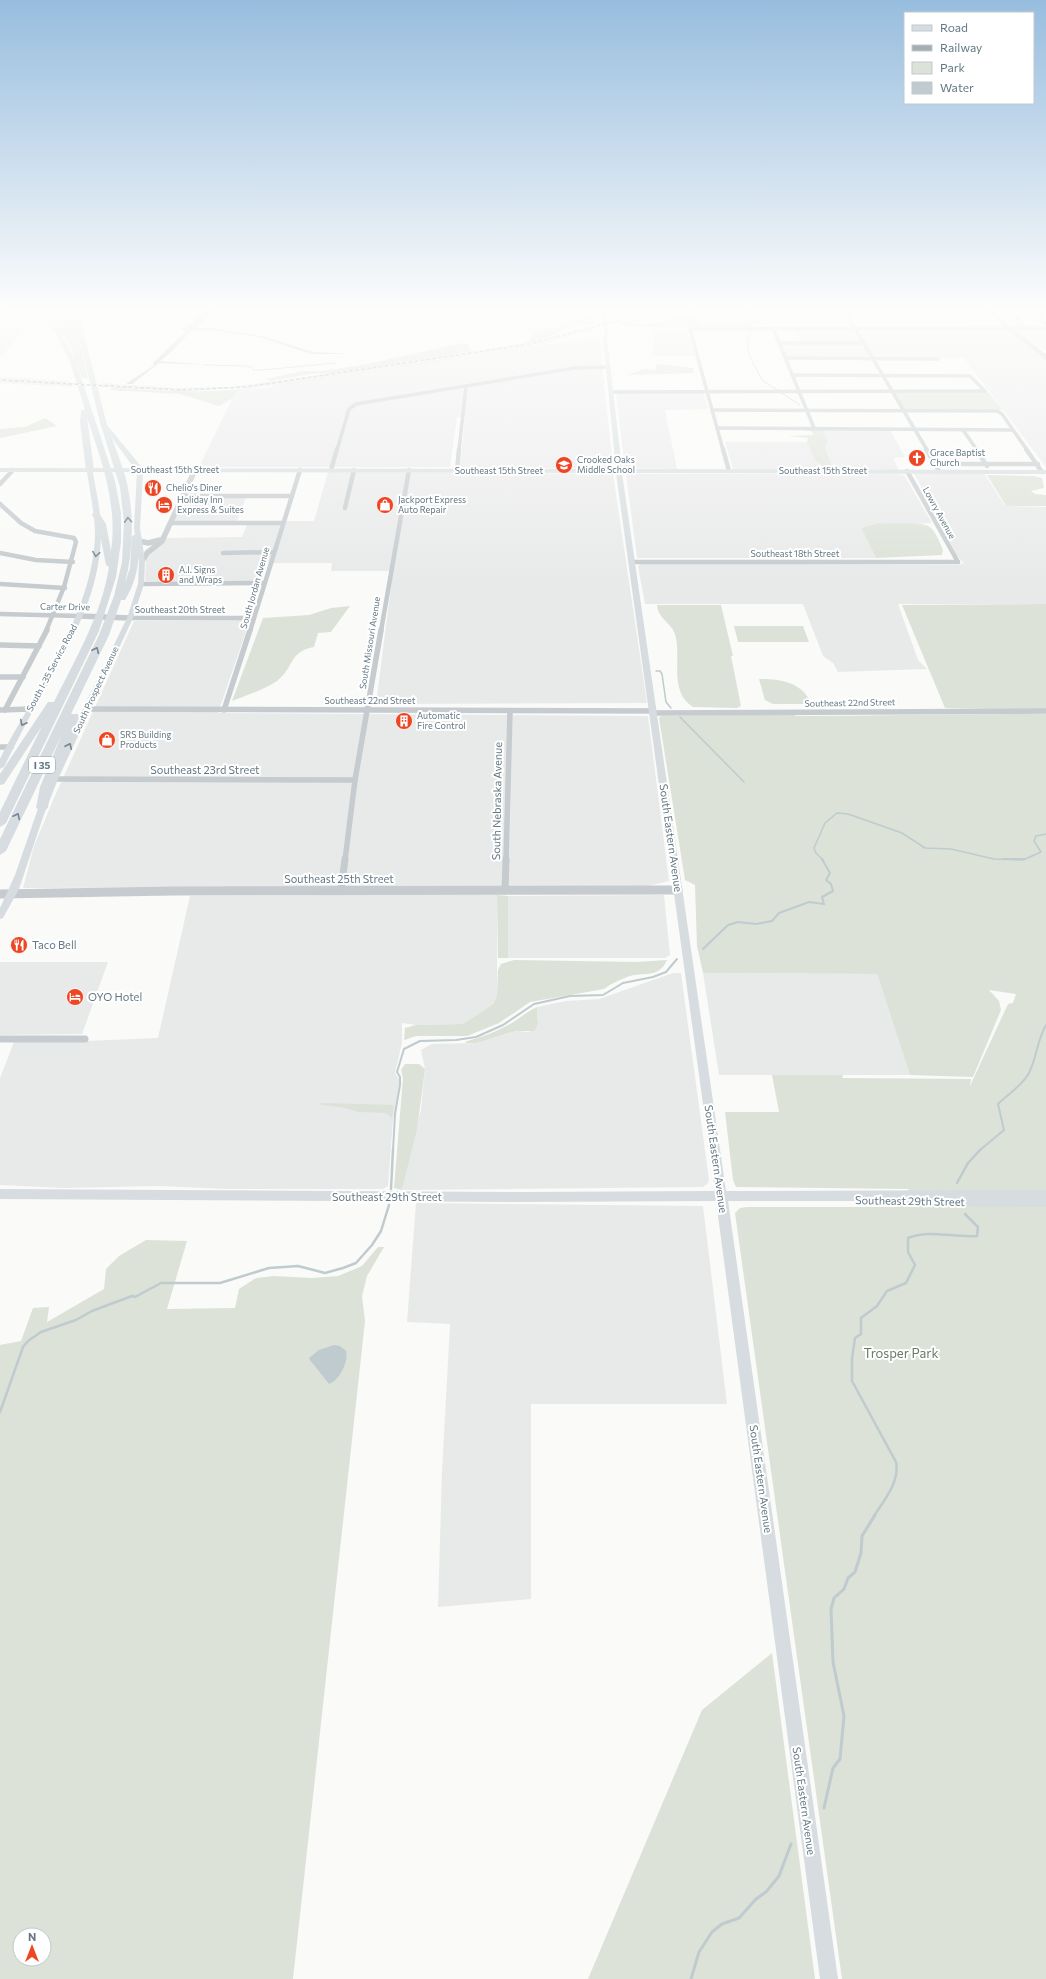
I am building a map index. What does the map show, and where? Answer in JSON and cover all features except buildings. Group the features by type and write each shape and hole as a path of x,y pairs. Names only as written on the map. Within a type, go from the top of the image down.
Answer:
{"highway":[{"name":"I 35","path":"0,823 94,632 112,577 118,527 116,498 112,481 84,399"},
{"path":"84,399 83,422 90,470"},
{"name":"I 35","path":"0,851 83,678 112,613 124,570 128,522 124,487 97,399"},
{"path":"103,422 140,470"},
{"path":"96,515 102,524 112,577"},
{"path":"112,613 132,582 136,561 137,528"},
{"path":"0,782 36,725 72,677"},
{"path":"42,808 43,792 78,708 83,678"}],"main road":[{"name":"South Eastern Avenue","path":"612,399 619,471 829,1979"},
{"name":"Southeast 15th Street","path":"0,470 1044,472"},
{"name":"South I-35 Service Road","path":"0,767 79,616 91,578 97,549 98,535 90,470"},
{"path":"140,470 137,528 140,557 142,561"},
{"name":"South Prospect Avenue","path":"0,916 13,894 42,808 54,779 130,618 141,584 142,561"},
{"name":"Southeast 29th Street","path":"0,1194 412,1197 1046,1195"},
{"name":"Southeast 29th Street","path":"773,1196 909,1202 1046,1202"}],"street":[{"path":"331,470 348,411 352,406 363,402 380,399"},
{"path":"456,471 464,399"},
{"path":"710,399 729,471"},
{"path":"802,399 814,428"},
{"path":"897,399 939,471"},
{"path":"712,410 997,411 1002,414 1044,472"},
{"path":"717,428 1013,430"},
{"path":"963,430 991,472"},
{"path":"934,464 1038,464"},
{"path":"0,484 13,470"},
{"path":"142,561 147,553 161,543 162,538 195,470"},
{"name":"South Jordan Avenue","path":"224,710 238,673 273,552 300,470"},
{"path":"345,508 354,470"},
{"name":"South Missouri Avenue","path":"341,891 355,780 409,470"},
{"name":"Lowry Avenue","path":"907,471 958,562"},
{"path":"183,496 292,496"},
{"path":"0,504 21,523 35,531 74,538 76,542 73,562 55,615 40,646 3,710"},
{"path":"170,523 283,523"},
{"path":"139,541 144,543 152,543 162,538"},
{"path":"223,553 273,552"},
{"path":"0,553 36,560 73,562"},
{"name":"Southeast 18th Street","path":"632,562 958,562"},
{"path":"141,584 264,583"},
{"path":"0,584 65,588"},
{"name":"Carter Drive","path":"0,614 130,618"},
{"name":"Southeast 20th Street","path":"130,618 254,618"},
{"path":"0,646 40,646"},
{"path":"0,677 23,677"},
{"path":"3,710 30,709"},
{"name":"Southeast 22nd Street","path":"87,709 865,714 905,711 1046,711"},
{"name":"South Nebraska Avenue","path":"505,891 510,711"},
{"path":"0,747 10,747"},
{"name":"Southeast 23rd Street","path":"54,779 355,780"},
{"name":"Southeast 25th Street","path":"0,894 173,891 678,890"},
{"path":"0,1039 85,1039"}],"shaded area":[{"path":"232,399 606,399 613,467 460,468 465,417 457,417 450,467 199,467"},
{"path":"617,399 705,399 708,409 665,410 677,469 625,468"},
{"path":"995,399 1046,399 1046,467"},
{"path":"822,429 890,430 905,457 893,458 899,470 832,469 825,447 825,436"},
{"path":"725,442 807,442 821,469 733,469"},
{"path":"328,472 613,474 647,703 376,704 393,571 331,571 332,563 266,563 260,582 145,581 146,558 166,538 242,537 248,522 174,522 186,497 246,497 237,521 314,521"},
{"path":"914,473 984,473 1005,506 1046,507 1046,604 898,604 918,660 927,669 838,672 833,663 823,656 803,604 645,604 638,566 641,563 958,565 964,563 957,556"},
{"path":"626,474 904,475 932,523 897,525 879,523 861,528 876,558 637,558"},
{"path":"250,620 218,713 648,716 669,881 648,886 23,888 34,846 54,798 134,621"},
{"path":"497,895 497,996 493,1004 463,1024 416,1025 402,1023 402,1043 395,1073 399,1079 399,1091 393,1119 388,1186 383,1189 226,1189 160,1186 64,1188 0,1185 0,1078 14,1042 63,1042 158,1038 190,896"},
{"path":"664,895 670,955 665,958 508,958 508,896"},
{"path":"0,962 108,962 82,1034 0,1035"},
{"path":"673,973 681,973 709,1180 707,1184 703,1187 402,1190 421,1109 425,1069 421,1050 432,1044 477,1043 517,1031 529,1032 538,1024 537,1007 566,1001 599,999"},
{"path":"703,973 877,974 910,1075 719,1075"},
{"path":"416,1203 703,1206 727,1404 531,1404 531,1599 438,1607 442,1472 450,1324 407,1322"}],"green space":[{"path":"197,399 231,399 219,406"},
{"path":"898,399 994,399 1003,410 904,409"},
{"path":"45,418 57,426 0,438 0,429 25,427"},
{"path":"792,429 822,429 828,441 825,447 832,467 822,466 815,460 807,442 808,438 788,436 813,435 813,433 810,431"},
{"path":"987,475 1033,476 1042,478 1044,488 1031,491 1035,494 1046,495 1046,506 1006,506"},
{"path":"879,523 915,523 931,528 938,538 943,550 942,555 876,558 861,528"},
{"path":"1046,604 1046,710 945,708 902,605"},
{"path":"657,605 721,605 733,656 731,656 741,706 737,708 693,707 685,700 678,683 677,643 675,634 671,626 660,614"},
{"path":"350,606 331,632 318,633 314,647 300,652 292,661 283,676 277,681 261,690 232,701 263,618 309,615 331,608"},
{"path":"734,626 803,626 809,642 738,642"},
{"path":"759,679 783,681 797,686 811,704 773,704 765,700"},
{"name":"Trosper Park","path":"796,714 795,716 1046,714 1046,1979 842,1979 735,1213 740,1208 747,1207 895,1207 909,1189 736,1187 733,1180 725,1112 779,1112 772,1075 843,1075 842,1078 971,1079 970,1086 1008,1004 1013,1003 1016,994 989,990 999,1001 1001,1010 973,1077 910,1075 877,974 703,973 697,946 695,885 685,880 659,718 661,716"},
{"path":"497,895 508,896 508,958 498,958"},
{"path":"514,960 636,962 667,960 664,966 656,972 630,976 617,981 604,989 530,1002 499,1023 467,1036 416,1036 404,1040 405,1028 416,1025 463,1024 493,1004 497,996 498,970 501,964"},
{"path":"537,1007 538,1024 534,1031 516,1031 477,1043 465,1042 505,1027"},
{"path":"405,1064 419,1064 425,1069 417,1129 402,1190 394,1188 403,1078 401,1070"},
{"path":"316,1104 394,1105 392,1118 386,1113 358,1112 345,1108"},
{"path":"146,1240 187,1241 167,1309 235,1308 239,1289 256,1278 274,1276 312,1278 338,1276 362,1266 378,1247 384,1247 367,1276 362,1296 365,1321 293,1979 0,1979 0,1345 21,1341 33,1308 49,1307 47,1322 104,1289 106,1269 119,1256"},
{"path":"772,1653 815,1979 588,1979 702,1710"}],"water":[{"path":"334,1345 340,1346 346,1351 347,1355 345,1365 340,1375 329,1384 309,1358 319,1350"}],"waterway":[{"path":"791,399 800,405"},
{"path":"656,671 660,671 662,674 666,702 671,708"},
{"path":"680,717 744,782"},
{"path":"822,859 816,853 814,848 825,823 837,813 848,814 902,833 925,848 951,849 994,859 1023,860 1041,852 1034,841 1036,836 1046,834"},
{"path":"703,949 728,925 738,922 756,924 772,921 779,913 809,902 824,904 822,897 833,891 831,884 826,880 830,873 822,859"},
{"path":"1003,859 1025,859"},
{"path":"393,1150 395,1114 400,1085 400,1077 397,1072 404,1049 420,1041 456,1040 476,1037 503,1025 534,1004 570,996 603,995 623,983 653,977 666,972 677,959"},
{"path":"980,1150 1004,1130 998,1104 1026,1078 1034,1061 1046,1025"},
{"path":"391,1189 393,1149"},
{"path":"957,1183 968,1163 980,1150"},
{"path":"0,1412 23,1347 28,1341 41,1332 76,1320 92,1311 132,1296 135,1297 161,1283 220,1283 269,1268 298,1266 325,1273 343,1268 356,1263 372,1245 381,1231 389,1205"},
{"path":"874,1516 893,1484 897,1469 896,1462 852,1381 852,1359 855,1338 861,1334 861,1318 877,1306 887,1291 906,1283 915,1265 908,1252 908,1238 924,1234 977,1236 978,1227 965,1214"},
{"path":"824,1808 833,1768 840,1759 844,1716 833,1662 831,1609 834,1598 844,1589 848,1578 855,1572 861,1553 862,1536 875,1515"},
{"path":"691,1979 699,1952 712,1932 722,1924 739,1918 756,1899 766,1892 779,1876 791,1844"}],"place":[{"name":"Grace Baptist Church","path":"917,458"},
{"name":"Crooked Oaks Middle School","path":"564,465"},
{"name":"Chelio's Diner","path":"153,488"},
{"name":"Holiday Inn Express & Suites","path":"164,505"},
{"name":"Jackport Express Auto Repair","path":"385,505"},
{"name":"A.I. Signs and Wraps","path":"166,575"},
{"name":"Automatic Fire Control","path":"404,721"},
{"name":"SRS Building Products","path":"107,740"},
{"name":"Taco Bell","path":"19,945"},
{"name":"OYO Hotel","path":"75,997"}]}
